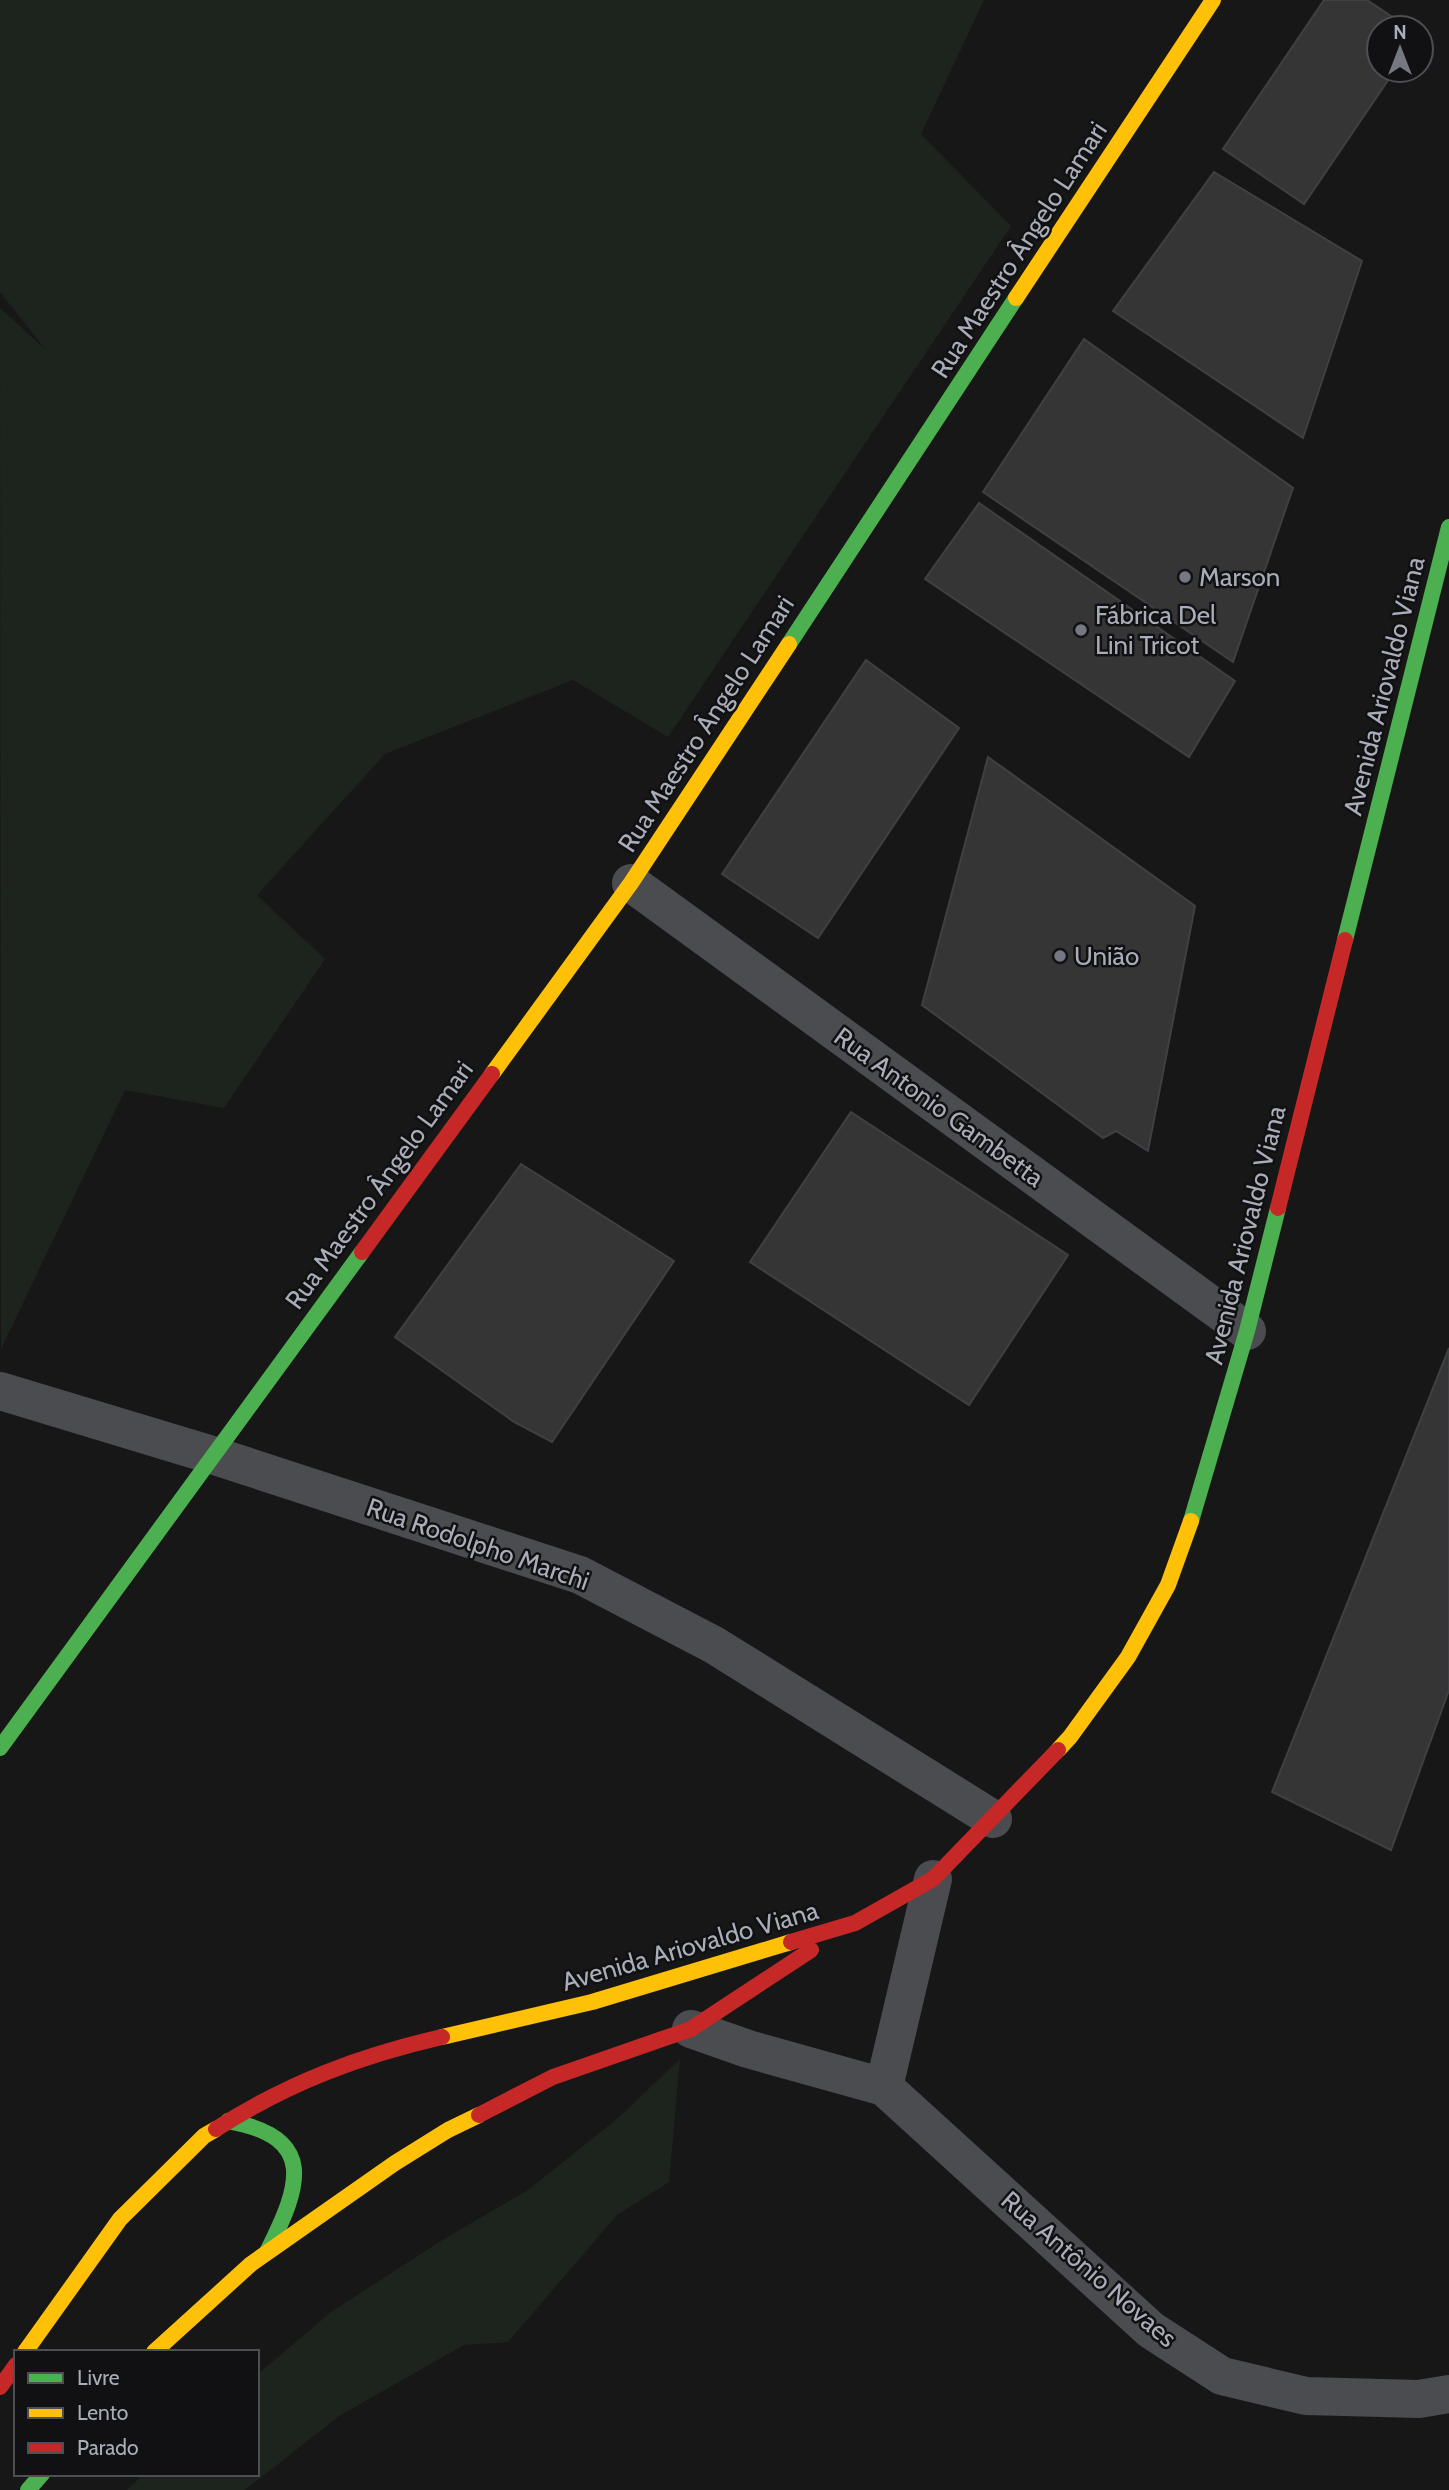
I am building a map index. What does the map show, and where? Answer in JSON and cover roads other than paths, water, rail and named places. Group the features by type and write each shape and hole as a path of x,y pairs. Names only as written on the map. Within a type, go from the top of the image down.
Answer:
{"main road":[{"name":"Rua Maestro Ângelo Lamari","path":"0,1748 631,883 1213,0"},
{"name":"Avenida Ariovaldo Viana","path":"156,2350 267,2252 395,2163 448,2130 554,2077 691,2029 845,1927 933,1878 1070,1737 1128,1657 1168,1585 1196,1508 1247,1331 1449,527"},
{"name":"Avenida Ariovaldo Viana","path":"27,2350 120,2219 204,2136 313,2076 396,2048 592,2002 845,1927"},
{"path":"228,2121 258,2127 284,2141 295,2163 296,2181 285,2216 267,2252"},
{"path":"0,2387 14,2368"},
{"path":"28,2490 39,2476"}],"street":[{"name":"Rua Antonio Gambetta","path":"631,883 1247,1331"},
{"name":"Rua Rodolpho Marchi","path":"0,1391 212,1455 580,1575 714,1646 993,1819"},
{"path":"884,2087 933,1878"},
{"name":"Rua Antônio Novaes","path":"691,2029 748,2049 884,2087 1151,2330 1222,2376 1306,2396 1419,2399 1449,2394"}],"place":[{"name":"Marson","path":"1185,577"},
{"name":"Fábrica Del Lini Tricot","path":"1081,630"},
{"name":"União","path":"1060,956"}]}
